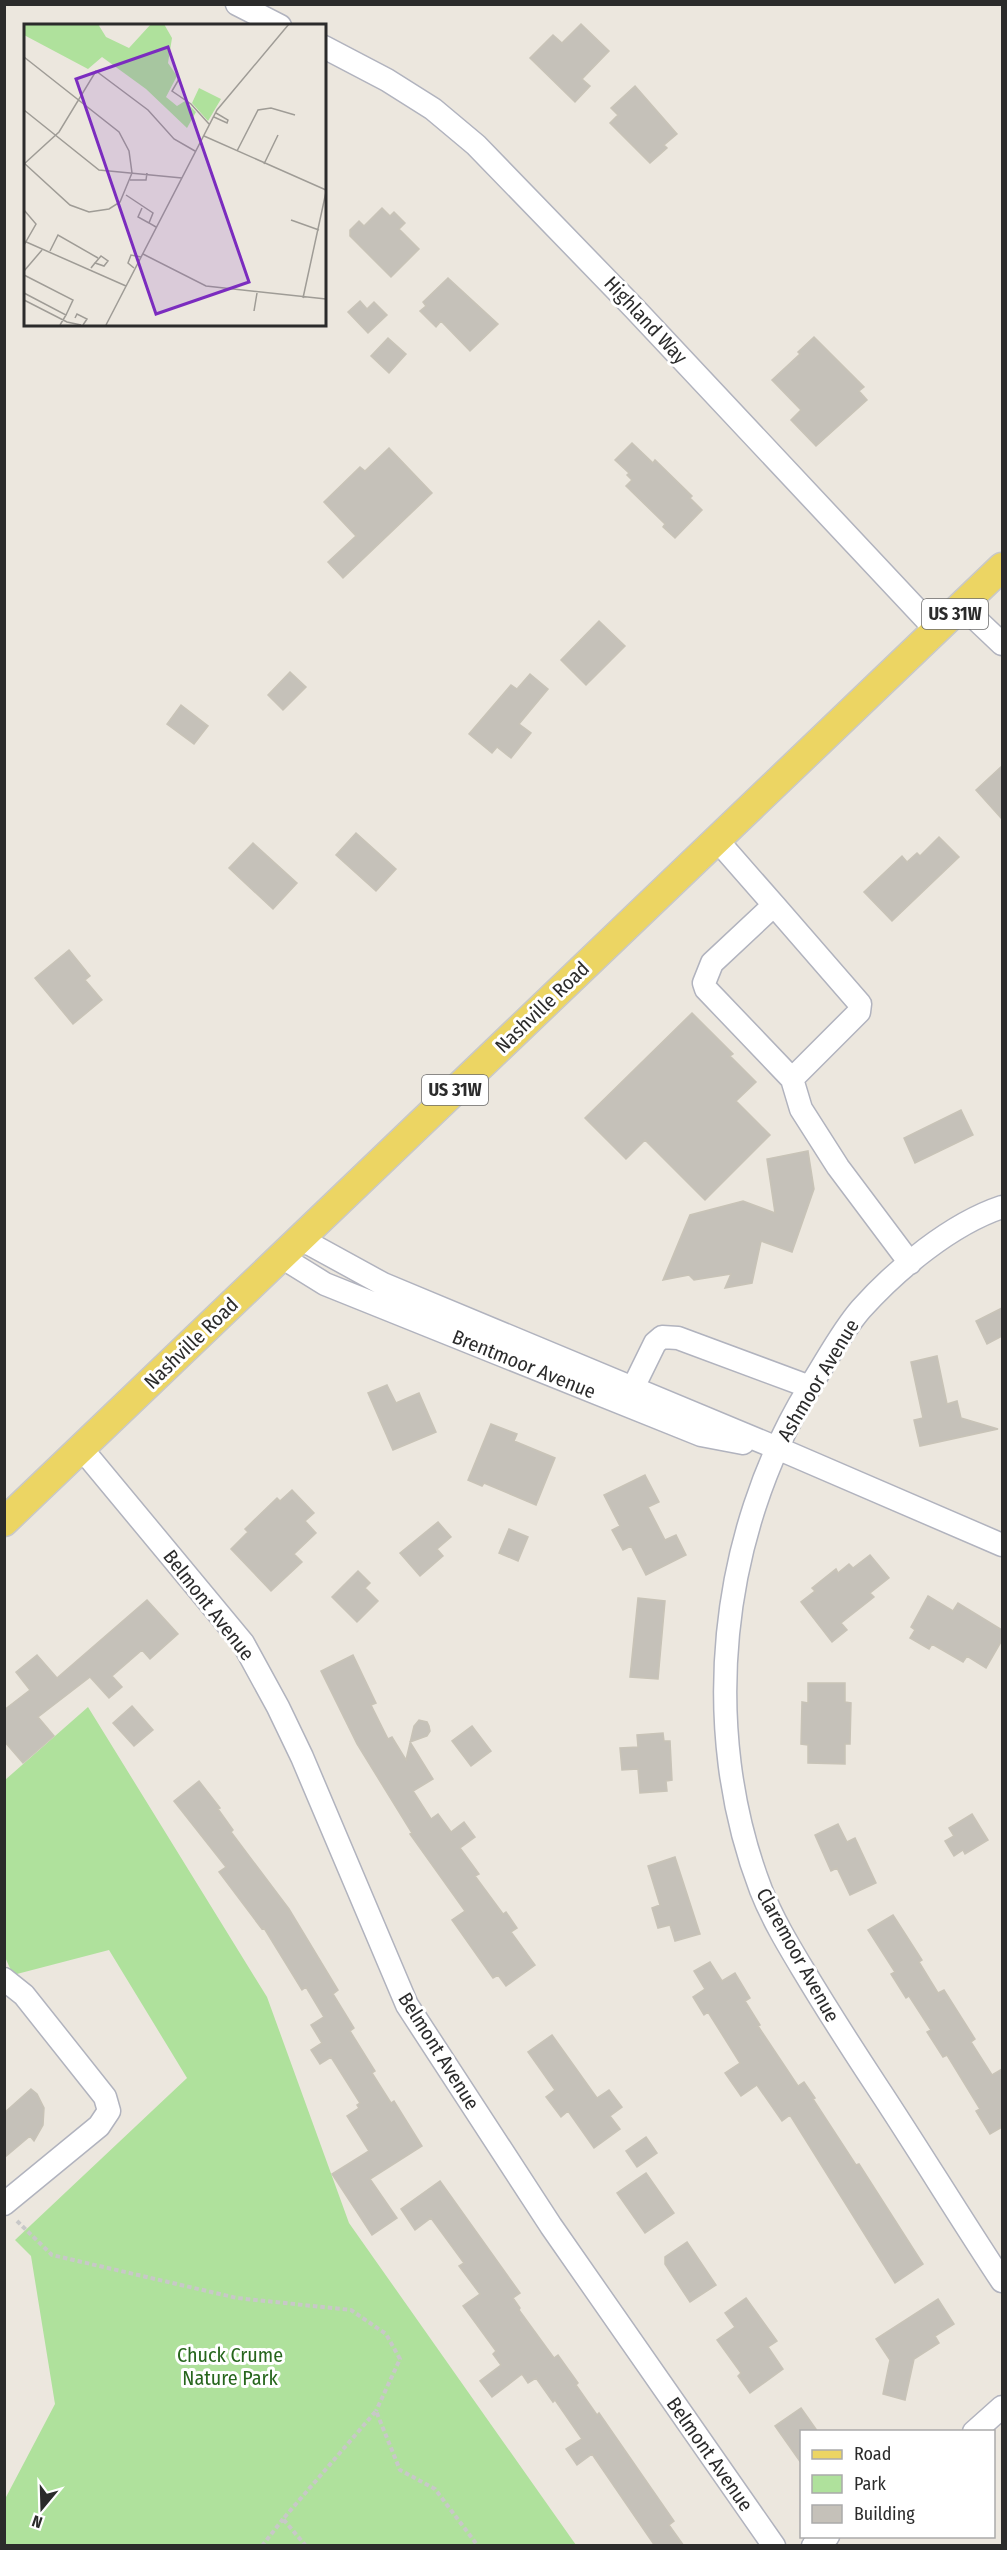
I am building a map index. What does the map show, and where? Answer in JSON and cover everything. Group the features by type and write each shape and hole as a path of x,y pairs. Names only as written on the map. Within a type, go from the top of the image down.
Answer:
{"main road":[{"name":"Nashville Road","path":"4,1522 1002,567"}],"street":[{"path":"237,4 276,24"},
{"name":"Highland Way","path":"326,48 387,80 433,109 476,145 602,274 937,631"},
{"path":"962,606 1002,644"},
{"path":"717,840 860,1004 859,1012 792,1079"},
{"path":"774,906 712,963 704,983 706,989 792,1079 801,1109 838,1167 910,1263"},
{"name":"Ashmoor Avenue","path":"777,1448 810,1387 860,1310 936,1242 1002,1207"},
{"name":"Brentmoor Avenue","path":"290,1247 383,1284 629,1396 777,1448 1002,1545"},
{"path":"629,1396 655,1343 662,1337 678,1338 810,1387"},
{"name":"Claremoor Avenue","path":"777,1448 747,1532 732,1600 727,1639 729,1766 747,1850 762,1893 782,1934 828,2012 1002,2281"},
{"name":"Belmont Avenue","path":"82,1449 243,1643 302,1757 407,2005 551,2226 774,2546"},
{"path":"4,1979 24,1995 105,2097 109,2111 99,2126 8,2211"},
{"path":"976,2430 1002,2407"}],"path":[{"path":"8,2211 52,2255 237,2298 351,2310 386,2334 400,2359 375,2411 262,2546"},
{"path":"375,2411 399,2470 435,2489 478,2546"},
{"path":"283,2519 306,2546"}],"green space":[{"name":"Chuck Crume Nature Park","path":"88,1707 267,1997 349,2223 576,2545 5,2545 5,2499 55,2404 31,2256 15,2240 187,2078 109,1950 13,1975 5,1957 5,1780"}],"building":[{"path":"581,24 609,51 582,79 590,86 575,102 530,58 553,35 562,43"},
{"path":"635,86 677,134 664,145 667,148 650,163 610,123 618,115 611,108"},
{"path":"382,208 390,216 394,212 405,223 399,229 419,249 391,277 350,236 350,230 359,221 364,226"},
{"path":"448,278 498,324 470,351 441,321 436,327 420,311 426,306 423,302"},
{"path":"360,301 367,309 374,302 387,315 368,333 348,312"},
{"path":"814,337 864,387 859,391 867,400 816,446 791,420 801,410 772,380 800,354 798,352"},
{"path":"388,338 406,354 389,373 371,356"},
{"path":"632,443 653,463 655,460 692,496 690,498 702,510 675,538 663,527 665,524 626,486 632,480 627,475 629,473 615,460"},
{"path":"389,448 432,493 343,578 328,562 356,536 324,502 360,467 365,471"},
{"path":"599,621 625,646 586,685 561,660"},
{"path":"290,672 306,687 283,710 268,695"},
{"path":"530,674 548,689 519,724 531,733 511,758 497,747 492,753 469,734 511,685 517,689"},
{"path":"181,705 208,726 194,744 167,724"},
{"path":"1002,766 1002,819 976,790"},
{"path":"356,833 396,869 376,891 336,855"},
{"path":"939,837 959,857 892,921 864,892 902,856 907,862 917,853 920,856"},
{"path":"253,843 297,883 273,909 229,868"},
{"path":"69,950 90,976 85,980 102,1000 73,1024 35,978"},
{"path":"692,1013 733,1054 730,1056 756,1082 736,1101 770,1135 705,1200 645,1140 626,1159 585,1118"},
{"path":"961,1110 973,1135 915,1163 904,1138"},
{"path":"808,1151 814,1189 792,1252 761,1241 752,1283 725,1288 731,1274 694,1280 689,1275 663,1280 690,1215 743,1201 775,1213 767,1159"},
{"path":"1002,1308 1002,1336 987,1344 976,1321"},
{"path":"937,1356 947,1404 957,1401 961,1418 998,1429 920,1446 914,1420 923,1418 911,1362"},
{"path":"387,1385 396,1403 419,1393 436,1432 393,1450 368,1393"},
{"path":"491,1424 517,1434 514,1441 555,1458 536,1505 484,1483 482,1486 468,1480"},
{"path":"645,1475 659,1502 648,1507 665,1540 676,1535 686,1555 646,1575 631,1546 623,1550 612,1530 620,1526 604,1495"},
{"path":"292,1490 314,1513 305,1521 316,1533 294,1554 302,1562 271,1591 231,1549 248,1532 245,1529 277,1498 280,1501"},
{"path":"438,1522 451,1537 437,1549 443,1556 420,1576 400,1553"},
{"path":"509,1529 528,1537 518,1561 499,1553"},
{"path":"870,1555 889,1578 870,1593 874,1597 841,1623 847,1630 832,1642 801,1602 815,1591 812,1588 836,1569 838,1573 849,1564 853,1568"},
{"path":"358,1571 370,1583 365,1588 378,1601 357,1622 332,1597"},
{"path":"928,1596 953,1611 958,1603 1002,1630 1002,1640 986,1668 967,1656 963,1662 932,1644 929,1649 910,1638 915,1630 911,1627"},
{"path":"638,1598 665,1601 658,1679 630,1677"},
{"path":"147,1600 178,1634 150,1659 142,1650 112,1676 122,1687 109,1698 90,1677 38,1717 54,1736 23,1763 4,1741 4,1710 30,1690 16,1672 37,1655 57,1678"},
{"path":"353,1655 376,1703 371,1705 388,1739 392,1737 406,1760 410,1742 433,1779 413,1791 431,1819 438,1814 451,1832 464,1822 475,1837 460,1848 479,1874 475,1876 503,1914 506,1912 517,1928 511,1932 535,1965 506,1986 498,1975 493,1978 452,1920 465,1911 410,1834 412,1833 357,1744 321,1671"},
{"path":"808,1683 845,1683 845,1702 851,1703 850,1744 845,1744 845,1764 808,1763 808,1745 801,1744 802,1702 808,1703"},
{"path":"132,1706 153,1730 134,1746 113,1723"},
{"path":"419,1720 427,1722 430,1731 427,1736 410,1742 414,1726"},
{"path":"472,1726 491,1751 471,1766 452,1741"},
{"path":"663,1733 664,1741 670,1741 672,1780 666,1781 667,1791 640,1793 638,1769 622,1770 620,1748 638,1747 637,1735"},
{"path":"199,1781 220,1808 218,1809 233,1830 231,1832 289,1909 338,1990 333,1994 354,2028 350,2031 375,2071 372,2073 391,2103 394,2101 422,2146 370,2179 397,2218 372,2235 332,2174 369,2151 347,2116 359,2108 357,2105 360,2103 331,2057 320,2064 311,2050 322,2043 311,2025 324,2017 306,1987 302,1990 264,1928 262,1929 219,1872 226,1867 174,1801"},
{"path":"972,1814 988,1840 965,1854 963,1850 954,1856 945,1841 954,1836 949,1828"},
{"path":"838,1824 847,1842 855,1838 876,1883 850,1895 837,1868 831,1871 815,1835"},
{"path":"675,1857 700,1934 675,1941 670,1925 658,1928 652,1908 660,1905 648,1866"},
{"path":"893,1915 922,1960 919,1962 938,1993 944,1990 975,2039 971,2042 992,2075 1002,2069 1002,2127 990,2134 976,2111 980,2109 947,2055 943,2057 927,2032 931,2030 909,1996 906,1998 891,1974 895,1972 868,1930"},
{"path":"710,1962 722,1981 735,1973 750,1998 745,2001 760,2025 758,2026 798,2086 804,2082 856,2165 859,2164 923,2264 895,2283 790,2115 782,2121 757,2085 741,2096 725,2073 740,2063 708,2012 704,2015 693,1997 705,1989 694,1971"},
{"path":"552,2035 597,2098 609,2090 622,2107 610,2116 620,2129 594,2148 568,2111 561,2117 546,2097 555,2090 528,2052"},
{"path":"31,2089 37,2094 44,2108 43,2125 34,2141 30,2136 4,2158 4,2113"},
{"path":"646,2137 657,2153 637,2167 626,2151"},
{"path":"646,2173 674,2213 645,2233 617,2193"},
{"path":"440,2181 520,2293 513,2298 519,2310 554,2358 558,2355 597,2415 599,2413 674,2521 669,2525 684,2546 655,2546 592,2454 577,2465 566,2449 582,2439 555,2400 553,2402 536,2378 528,2383 522,2374 492,2397 480,2381 501,2365 493,2354 496,2351 463,2306 480,2294 459,2266 464,2263 431,2218 415,2230 401,2209"},
{"path":"687,2242 716,2285 690,2302 665,2264 665,2257"},
{"path":"746,2298 777,2341 768,2347 783,2369 750,2393 738,2376 741,2373 717,2340 735,2327 725,2313"},
{"path":"938,2299 954,2324 935,2336 939,2343 914,2359 905,2400 883,2394 890,2360 876,2339"},
{"path":"801,2408 817,2430 800,2430 800,2462 775,2426"}]}
